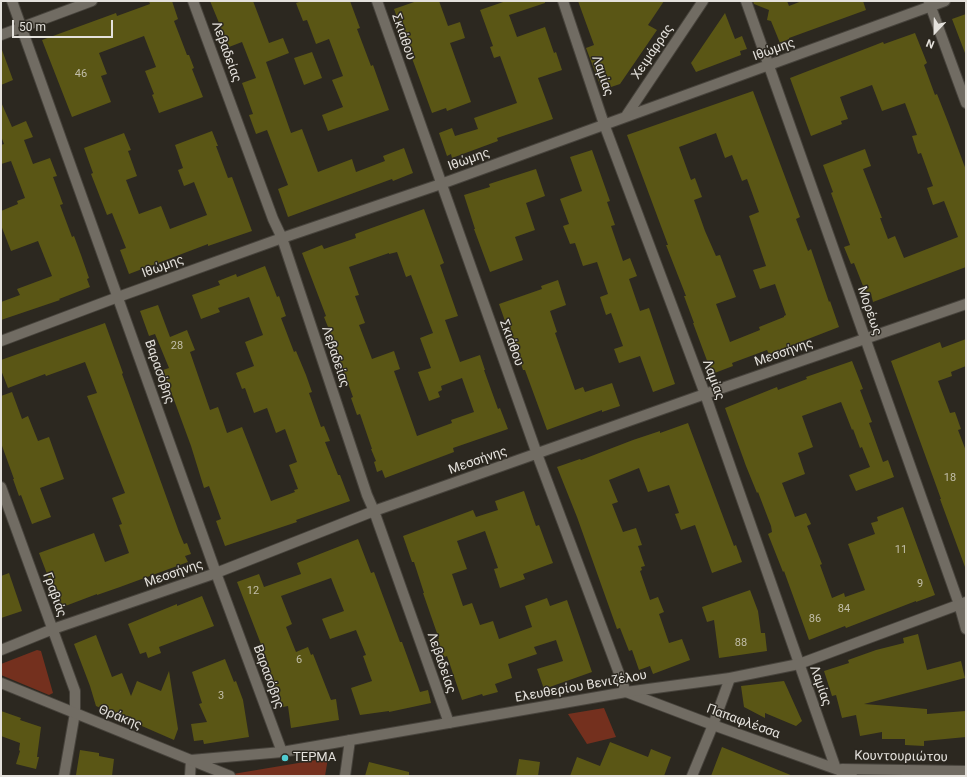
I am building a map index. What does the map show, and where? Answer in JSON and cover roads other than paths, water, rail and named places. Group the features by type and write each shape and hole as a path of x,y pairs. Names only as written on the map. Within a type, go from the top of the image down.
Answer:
{"street":[{"name":"Βαρασόβης","path":"12,1 216,573 282,752"},
{"path":"1,34 22,28 92,1"},
{"name":"Λεβαδείας","path":"193,1 273,219 282,238 367,495 449,723"},
{"name":"Σκιάθου","path":"376,1 537,454 626,692"},
{"name":"Λαμίας","path":"563,1 604,124 705,394 836,769"},
{"name":"Χειμάρρας","path":"626,116 702,1"},
{"name":"Μορέως","path":"746,1 770,65 865,340 962,603 966,629"},
{"name":"Ιθώμης","path":"1,341 282,238 441,184 770,65 930,4 945,1"},
{"path":"930,4 966,103"},
{"name":"Μεσσήνης","path":"1,650 53,629 216,573 374,511 966,304"},
{"name":"Γραβιάς","path":"1,487 75,692 75,713 64,776"},
{"name":"Ελευθερίου Βενιζέλου","path":"191,760 282,752 626,692 730,678 799,664 962,603"},
{"path":"692,776 713,726 730,678"},
{"name":"Θράκης","path":"1,683 230,776"},
{"name":"Παπαφλέσσα","path":"626,692 713,726 852,776"},
{"path":"345,776 350,740"},
{"path":"190,776 191,760"},
{"name":"Κουντουριώτου","path":"836,769 900,774 966,771"}],"place":[{"name":"TΕΡΜΑ","path":"285,758"}]}
